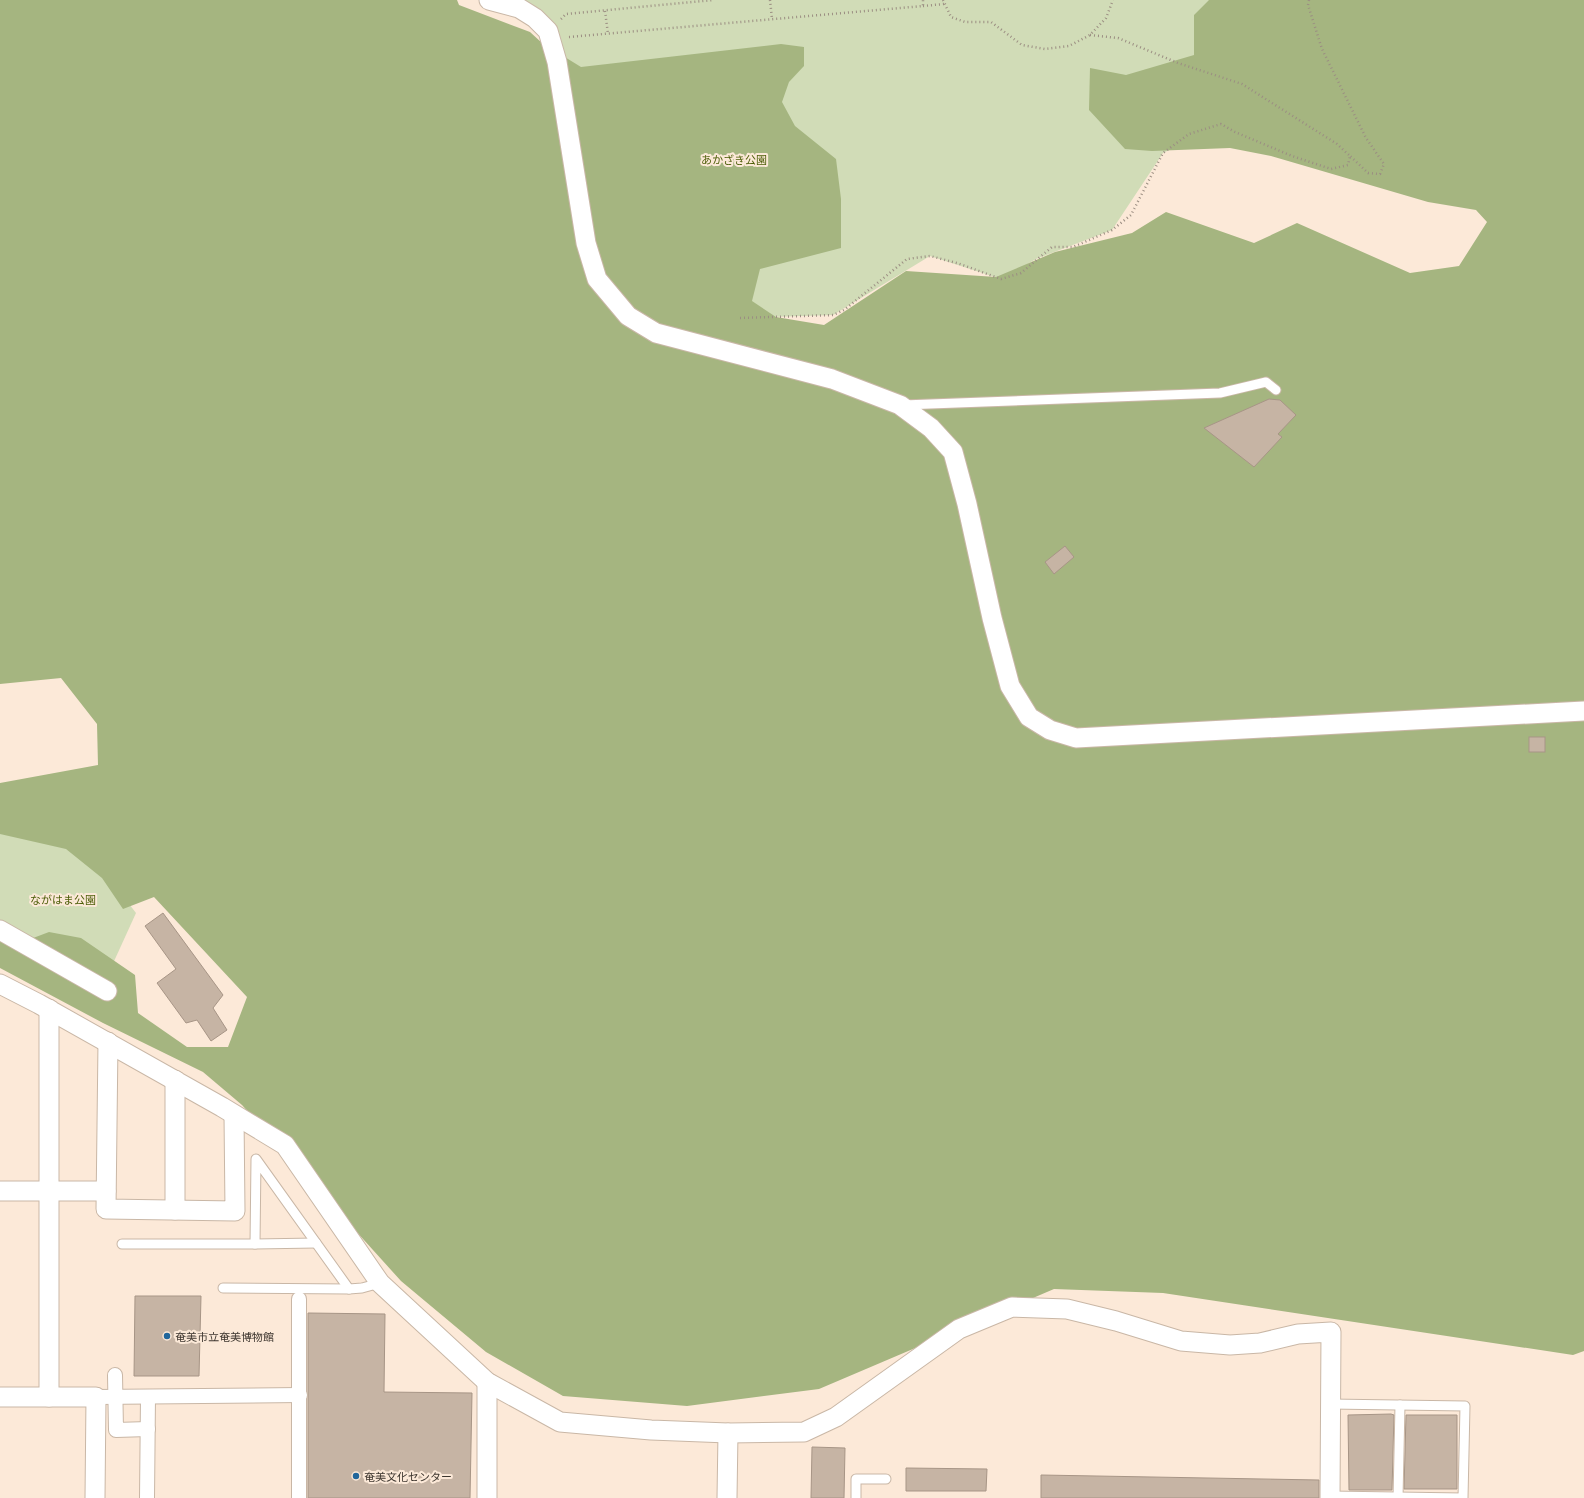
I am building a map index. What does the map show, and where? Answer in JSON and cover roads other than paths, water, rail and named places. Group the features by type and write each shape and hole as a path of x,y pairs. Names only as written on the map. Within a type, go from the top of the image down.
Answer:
{"street":[{"path":"489,0 520,8 535,18 548,31 557,62 586,243 597,279 628,316 656,333 832,378 900,405 931,428 953,452 971,518 992,618 1010,686 1029,717 1050,730 1076,738 1584,711"},
{"path":"0,930 107,991"},
{"path":"0,984 108,1042 285,1145 380,1282 487,1382 560,1422 651,1430 728,1433 804,1432 836,1417 960,1329 1012,1307 1067,1309 1116,1321 1181,1341 1230,1346 1260,1343 1298,1334 1331,1332 1330,1497"},
{"path":"49,1010 49,1397"},
{"path":"108,1042 106,1209 235,1212 234,1115"},
{"path":"175,1080 175,1210"},
{"path":"0,1191 106,1191"},
{"path":"299,1299 299,1498"},
{"path":"115,1375 116,1430 148,1429"},
{"path":"487,1382 487,1498"},
{"path":"0,1396 148,1398 300,1395"},
{"path":"95,1498 96,1397"},
{"path":"147,1498 148,1398"},
{"path":"727,1498 728,1433"}],"lane":[{"path":"900,405 1220,393 1266,382 1276,390"},
{"path":"255,1244 256,1159 349,1289"},
{"path":"122,1244 316,1243"},
{"path":"223,1288 349,1289 362,1288 380,1282"},
{"path":"1330,1404 1466,1406 1464,1498 1330,1497"},
{"path":"1398,1498 1400,1405"},
{"path":"856,1498 856,1479 886,1480"}],"place":[{"name":"奄美市立奄美博物館","path":"167,1336"},
{"name":"奄美文化センター","path":"356,1476"}],"park label":[{"name":"あかざき公園","path":"734,159"},
{"name":"ながはま公園","path":"63,899"}]}
